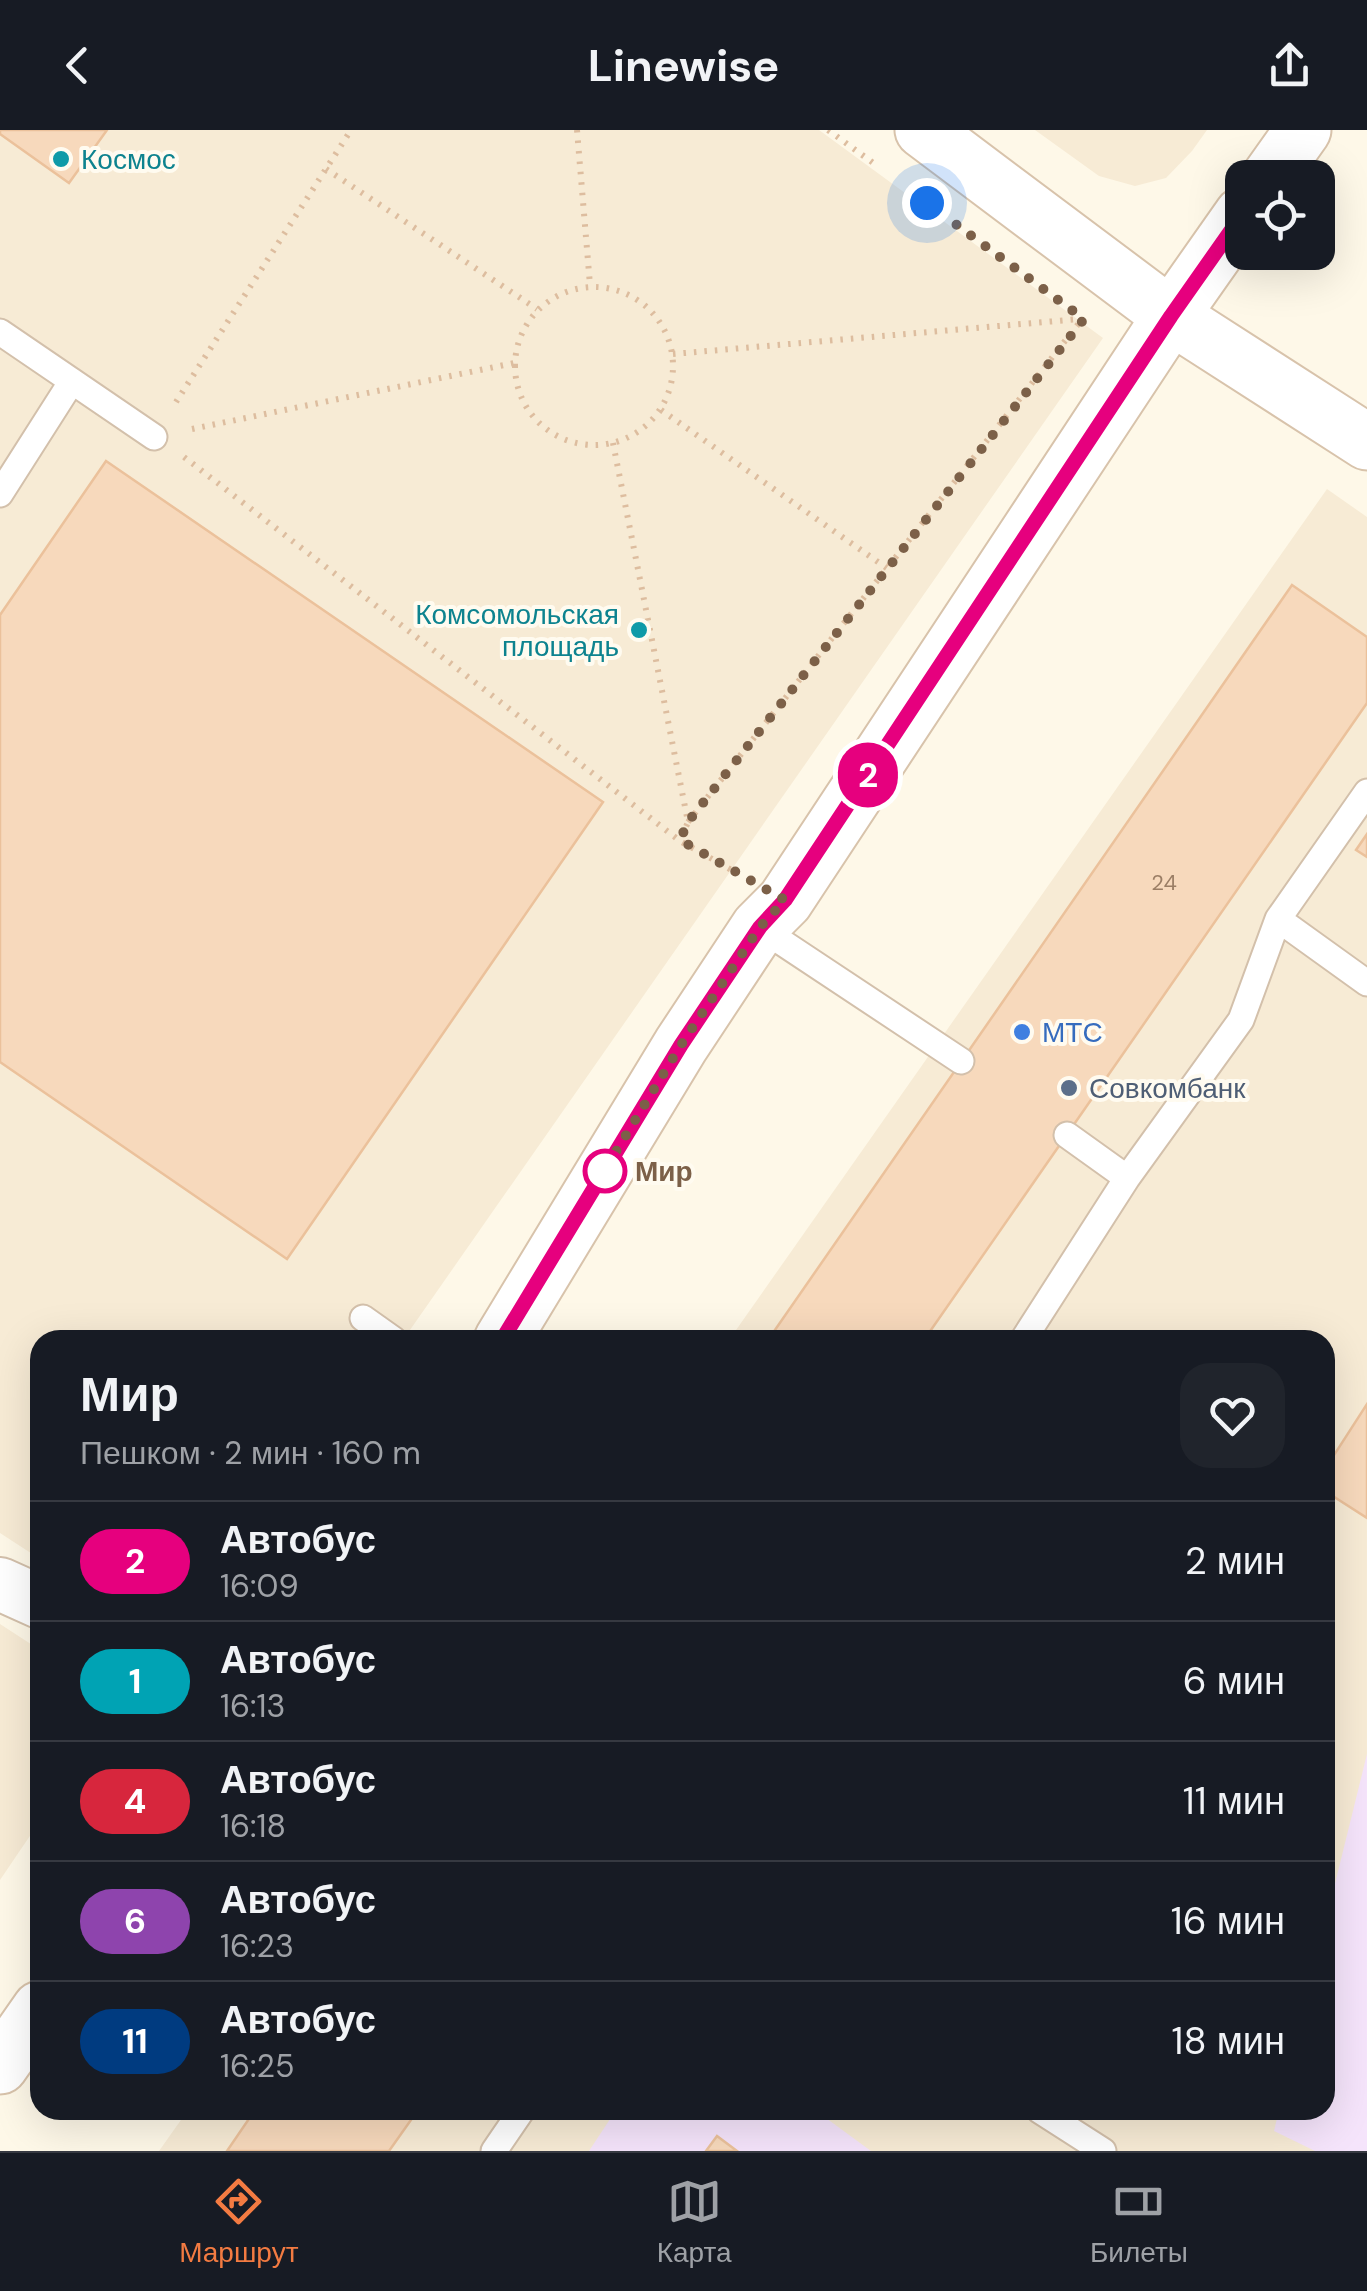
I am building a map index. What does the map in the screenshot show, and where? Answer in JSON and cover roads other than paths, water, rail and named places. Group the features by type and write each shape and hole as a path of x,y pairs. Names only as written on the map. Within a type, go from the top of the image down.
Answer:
{"main road":[{"path":"923,130 1171,316 1367,442"},
{"path":"1282,160 1303,130"},
{"path":"508,1330 681,1045 1225,240"},
{"path":"0,2066 30,2024"}],"lane":[{"path":"0,332 154,437"},
{"path":"0,494 72,382"},
{"path":"1029,1330 1126,1178 1241,1020 1278,919 1367,792"},
{"path":"772,914 961,1061"},
{"path":"1278,919 1367,983"},
{"path":"1067,1135 1126,1178"},
{"path":"362,1318 379,1330"},
{"path":"494,2151 515,2120"},
{"path":"1055,2120 1103,2151"}],"place":[{"name":"Космос","path":"61,159"},
{"name":"Комсомольская площадь","path":"639,630"},
{"name":"МТС","path":"1022,1032"},
{"name":"Совкомбанк","path":"1069,1088"},
{"name":"Мир","path":"605,1171"}]}
